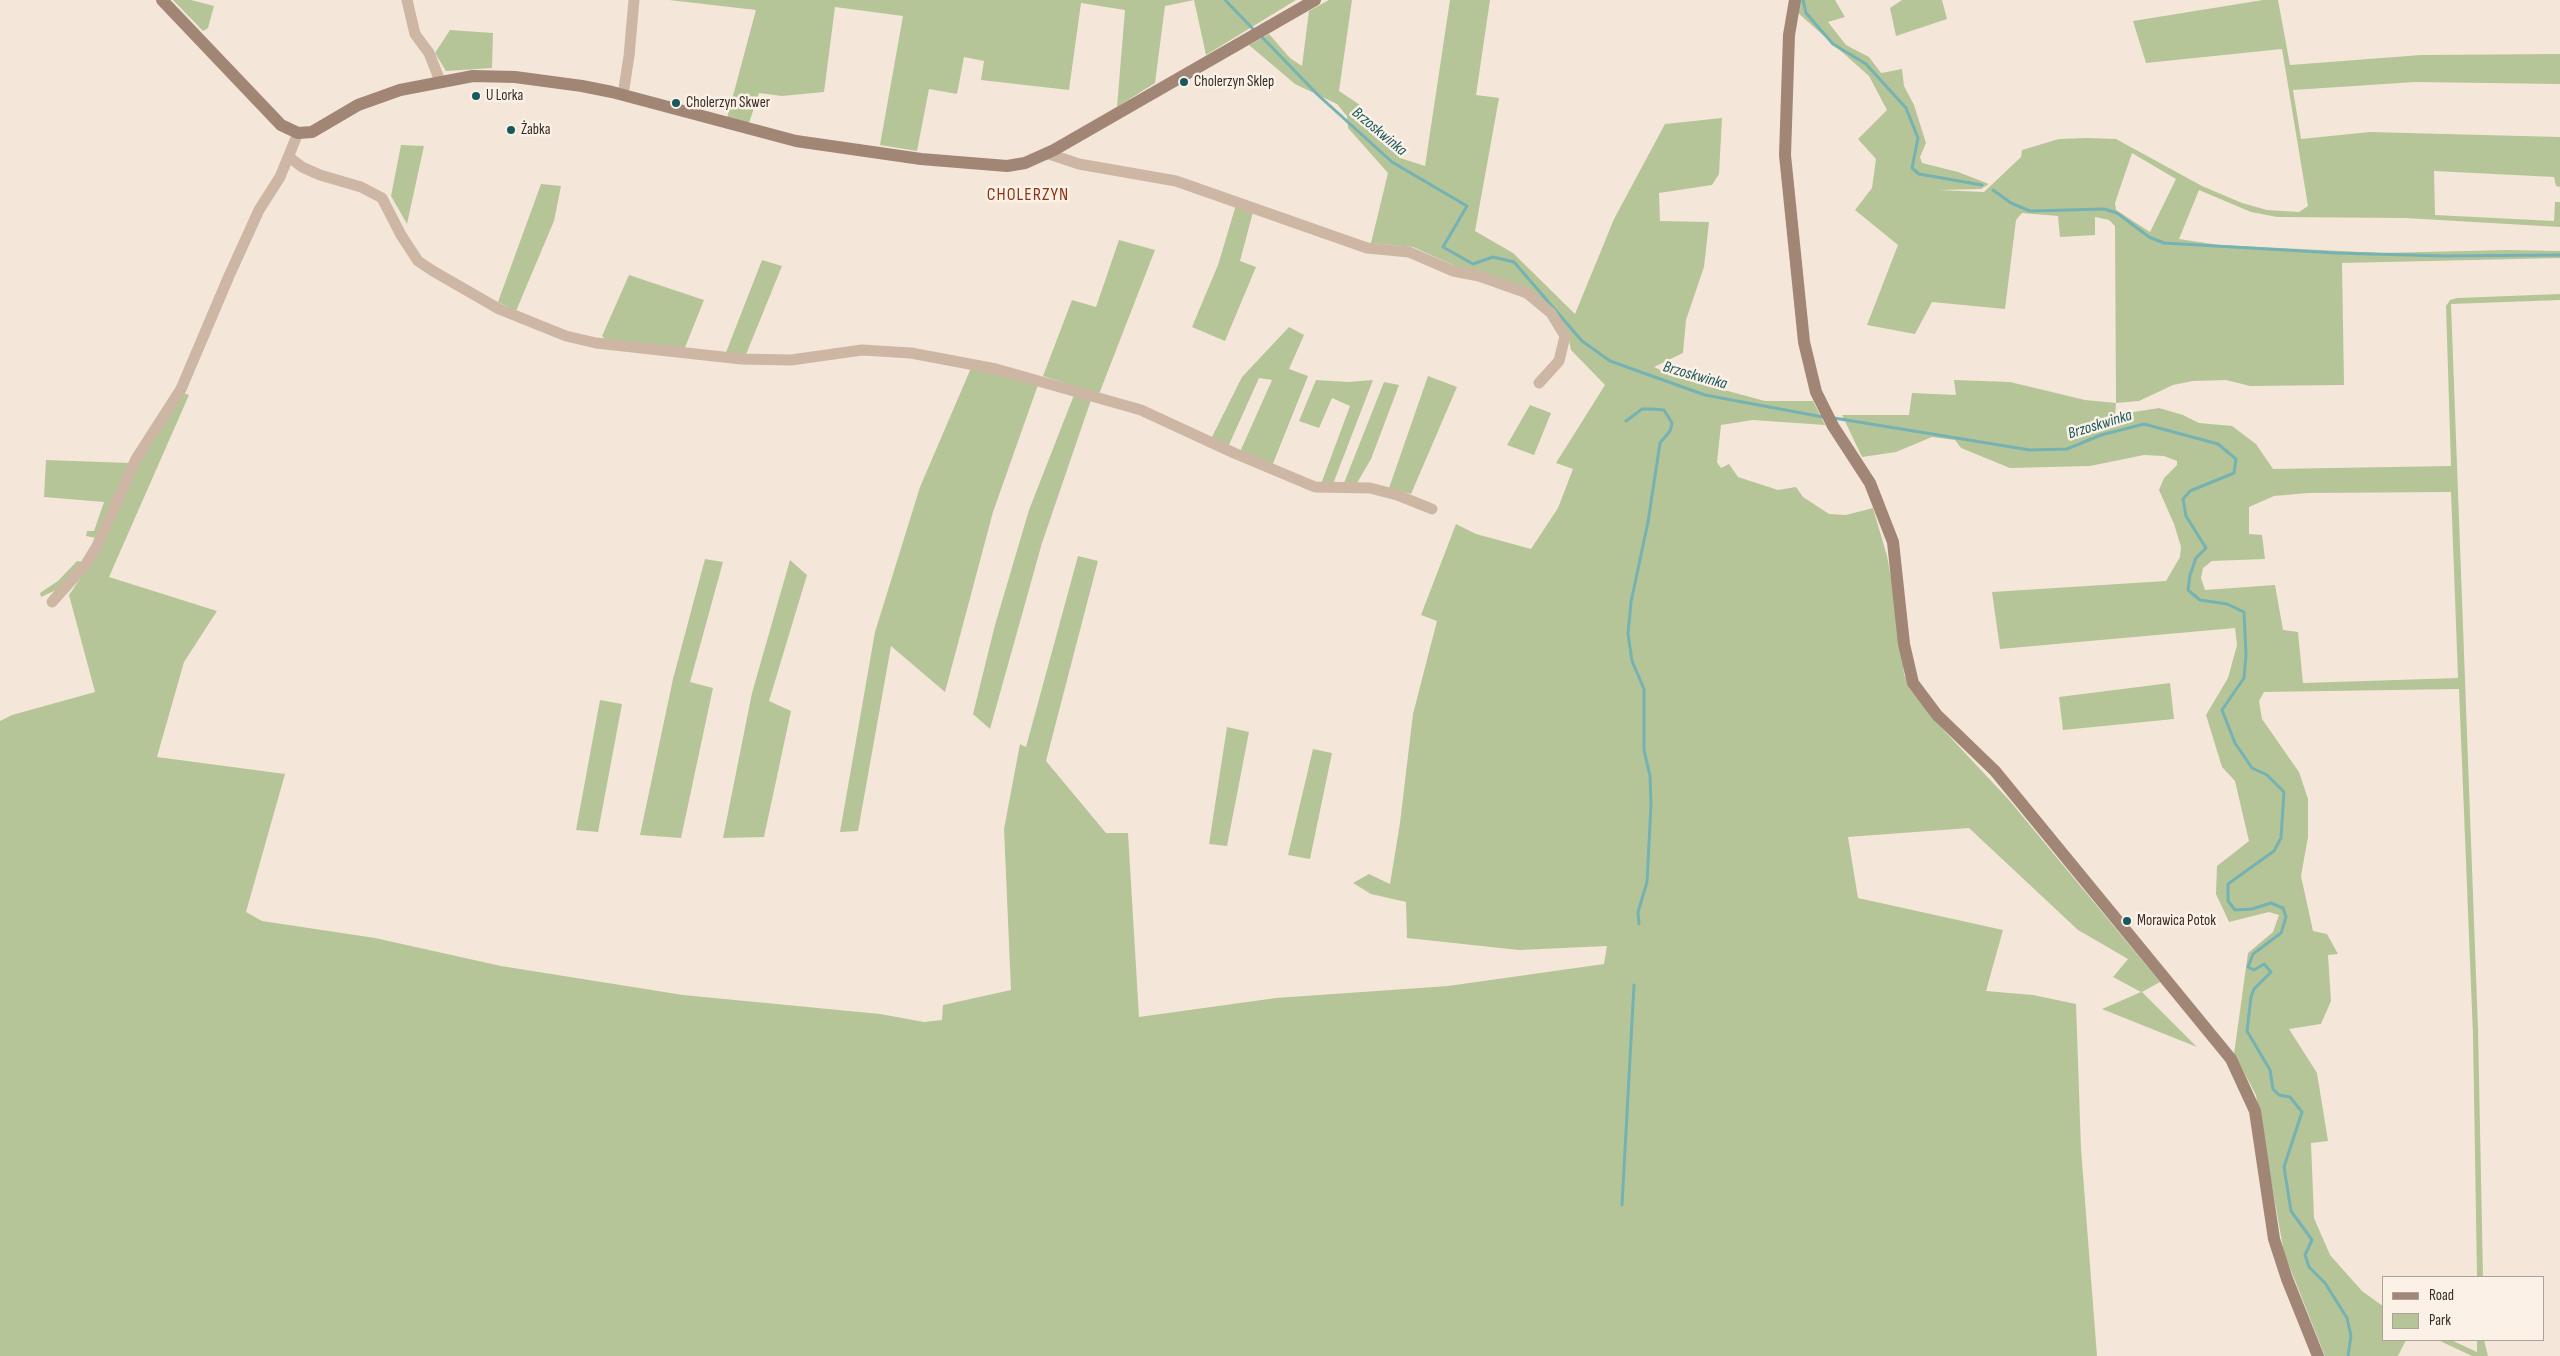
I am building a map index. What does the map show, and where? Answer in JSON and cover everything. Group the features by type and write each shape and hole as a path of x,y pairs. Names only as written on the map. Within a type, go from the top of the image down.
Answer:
{"street":[{"path":"162,0 281,125 298,133 312,132 358,105 378,97 440,81 480,76 530,78 623,95 796,141 921,159 1007,166 1025,163 1046,153 1315,0"},
{"path":"407,0 415,34 429,53 440,81"},
{"path":"623,95 630,56 634,0"},
{"path":"1795,0 1789,35 1785,155 1804,342 1810,373 1823,406 1833,426 1870,483 1892,542 1904,644 1913,683 1937,715 1995,771 2230,1059 2255,1111 2274,1240 2287,1279 2318,1356"},
{"path":"52,602 86,564 97,546 136,459 181,389 259,210 280,177 298,133"},
{"path":"1046,153 1079,164 1176,181 1367,248 1409,252 1453,271 1479,276 1527,294 1551,312 1565,336 1559,361 1539,383"},
{"path":"289,157 311,171 361,187 382,198 401,235 418,261 433,271 499,308 566,336 596,343 741,359 791,360 862,350 910,353 988,367 1142,410 1234,453 1315,487 1361,486 1397,495 1432,508"}],"green space":[{"path":"173,0 191,0 214,6 208,28 203,31"},
{"path":"669,0 1194,0 1165,6 1155,83 1117,107 1125,10 1081,3 1069,90 981,80 984,61 964,57 957,94 929,89 917,151 880,145 903,16 835,7 824,92 782,96 759,93 749,123 727,118 756,10"},
{"path":"1194,0 1296,0 1206,55"},
{"path":"1329,0 1352,0 1339,91 1360,105 1400,158 1425,166 1450,0 1490,0 1476,95 1499,98 1475,231 1513,253 1575,314 1614,219 1665,124 1722,118 1719,174 1712,185 1659,193 1660,221 1709,222 1704,267 1686,320 1683,353 1654,367 1676,377 1765,401 1813,401 1825,425 1753,420 1721,425 1717,462 1721,468 1729,464 1738,477 1778,490 1796,487 1803,497 1829,514 1846,515 1873,508 1887,556 1897,611 1904,674 1910,689 1937,723 2009,800 2160,982 2142,992 2197,1047 2102,1009 2141,992 2113,977 2128,959 2078,930 1969,828 1848,837 1858,898 2003,930 1986,991 2033,995 2076,1004 2081,1149 2097,1356 0,1356 0,721 12,715 95,692 69,595 88,567 142,456 181,392 189,395 109,577 217,611 184,662 157,757 285,774 246,912 262,921 375,938 501,966 683,995 880,1014 924,1022 942,1020 943,1005 1011,990 1004,829 1020,744 1026,747 1078,556 1098,561 1046,761 1106,833 1128,833 1139,1017 1276,998 1448,986 1604,964 1607,946 1519,950 1407,938 1406,902 1371,894 1353,883 1369,874 1390,884 1400,823 1413,714 1437,621 1421,615 1456,524 1476,534 1531,549 1558,508 1573,469 1556,463 1605,385 1571,350 1568,335 1551,309 1413,247 1371,243 1388,173 1348,128 1347,116 1337,104 1295,84 1249,45 1269,34 1290,58 1302,66 1309,11"},
{"path":"1800,0 1835,0 1845,17 1828,22 1846,45 1869,57 1881,73 1902,69 1904,86 1914,105 1926,143 1920,157 1922,163 1958,172 1989,184 1981,189 1938,190 1984,192 2021,157 2022,150 2059,139 2116,139 2202,186 2242,203 2267,210 2299,212 2308,206 2282,49 2146,63 2133,21 2263,0 2278,0 2290,65 2421,55 2560,54 2560,84 2415,82 2293,90 2301,139 2370,132 2560,137 2560,187 2556,186 2554,177 2434,171 2435,215 2554,221 2555,202 2560,202 2560,227 2405,218 2277,217 2251,212 2199,190 2179,239 2219,245 2381,253 2508,250 2560,251 2560,258 2342,263 2344,385 2250,386 2226,380 2193,381 2173,385 2139,401 2116,403 2115,226 2109,220 2095,217 2095,235 2060,237 2058,216 2022,213 2016,220 2005,309 1932,302 1915,334 1867,325 1898,245 1855,210 1872,188 1876,159 1858,139 1887,110 1869,76 1797,12","holes":["2132,153 2176,179 2150,232 2116,210 2115,203"]},
{"path":"1902,0 1942,0 1947,19 1896,36 1890,8"},
{"path":"450,30 493,33 492,68 446,71 435,53"},
{"path":"401,145 424,146 407,224 391,196"},
{"path":"541,184 561,186 554,221 516,311 498,302"},
{"path":"1236,205 1253,212 1240,261 1256,267 1225,341 1192,327 1218,265"},
{"path":"1119,240 1155,250 1099,394 1043,376 1072,300 1096,307"},
{"path":"762,260 782,266 745,357 725,355"},
{"path":"629,275 704,300 684,350 606,340 602,336"},
{"path":"2560,294 2560,300 2451,304 2478,1029 2483,1276 2477,1276 2473,1035 2459,689 2264,692 2259,701 2262,719 2299,772 2308,799 2308,837 2301,876 2313,931 2327,934 2338,954 2328,955 2331,1001 2321,1024 2289,1029 2317,1073 2328,1141 2311,1143 2314,1218 2330,1255 2362,1291 2382,1306 2382,1341 2406,1341 2398,1356 2325,1356 2284,1253 2256,1095 2234,1054 2248,953 2273,932 2279,915 2269,912 2229,922 2216,894 2217,866 2249,841 2235,781 2222,767 2206,715 2228,678 2237,645 2235,628 2000,649 1992,592 2166,581 2180,557 2181,547 2174,524 2159,490 2164,478 2177,465 2177,461 2164,456 2144,455 2090,466 2010,468 1961,448 1955,440 1932,437 1896,452 1862,457 1842,415 1909,415 1912,393 1956,395 1954,380 2010,382 2085,400 2116,403 2115,415 2159,408 2183,415 2199,423 2232,426 2256,444 2273,469 2451,466 2446,306 2450,300 2457,298","holes":["2451,492 2458,678 2303,683 2298,632 2283,630 2275,585 2205,590 2201,578 2203,568 2212,561 2265,559 2262,535 2249,534 2249,507 2274,496 2308,493"]},
{"path":"1289,327 1304,335 1289,369 1308,376 1272,466 1240,452 1272,380 1259,378 1228,447 1211,439 1242,377"},
{"path":"971,368 1039,382 993,512 945,692 891,646 858,831 840,832 875,632 920,487"},
{"path":"1428,376 1457,387 1411,494 1389,488"},
{"path":"1316,380 1348,382 1373,380 1333,484 1321,484 1350,406 1332,398 1319,428 1299,421"},
{"path":"1384,382 1399,385 1371,459 1357,483 1344,483"},
{"path":"1074,395 1091,400 1042,543 990,729 973,714 995,625 1029,510"},
{"path":"1530,405 1551,413 1534,455 1507,445"},
{"path":"46,460 130,463 96,538 86,536 87,531 94,531 104,502 44,497"},
{"path":"705,559 723,562 690,682 713,688 681,838 640,835 673,679"},
{"path":"790,560 807,575 769,701 791,711 764,837 723,838 752,693"},
{"path":"77,561 83,562 56,590 41,597 40,593 58,581"},
{"path":"2170,683 2174,719 2063,730 2059,697"},
{"path":"600,700 622,704 598,832 576,830"},
{"path":"1227,727 1249,732 1227,846 1209,844"},
{"path":"1313,749 1332,753 1310,859 1288,855"},
{"path":"2440,1341 2453,1341 2477,1352 2477,1341 2484,1341 2488,1356 2472,1356"}],"waterway":[{"name":"Brzoskwinka","path":"1225,0 1255,31"},
{"path":"1803,0 1806,13 1833,44 1866,64 1906,108 1918,138 1912,168 1919,174 1982,185"},
{"name":"Brzoskwinka","path":"1260,35 1318,95 1392,162 1467,206 1443,247 1473,264 1493,257 1514,262 1582,341 1610,361 1705,395 1823,417"},
{"path":"1993,190 2011,203 2030,211 2104,209 2117,213 2149,237 2164,243 2336,253 2444,256 2560,255"},
{"path":"1626,421 1642,409 1652,409 1664,410 1672,423 1670,431 1660,443 1648,522 1631,602 1628,634 1632,661 1644,689 1644,750 1650,776 1651,805 1647,882 1638,912 1639,924"},
{"name":"Brzoskwinka","path":"1834,418 2030,450 2067,449 2101,435 2144,424 2218,444 2236,459 2234,473 2190,491 2183,499 2186,516 2206,548 2196,558 2190,575 2188,590 2200,600 2227,604 2244,612 2246,655 2244,678 2222,710 2235,743 2252,768 2267,775 2284,792 2281,838 2274,851 2228,884 2228,901 2235,910 2252,909 2271,903 2283,908 2286,917 2281,933 2253,954 2248,967 2254,970 2264,964 2271,972 2254,989 2251,997 2247,1031 2270,1070 2273,1089 2279,1095 2290,1097 2302,1112 2284,1167 2291,1211 2312,1240 2305,1255 2309,1267 2325,1283 2347,1318 2351,1336 2348,1356"},
{"path":"1622,1205 1634,985"}],"place":[{"name":"Cholerzyn Sklep","path":"1184,82"},
{"name":"U Lorka","path":"476,96"},
{"name":"Cholerzyn Skwer","path":"676,103"},
{"name":"Żabka","path":"511,130"},
{"name":"Morawica Potok","path":"2127,921"}],"district":[{"name":"CHOLERZYN","path":"1028,195"}]}
